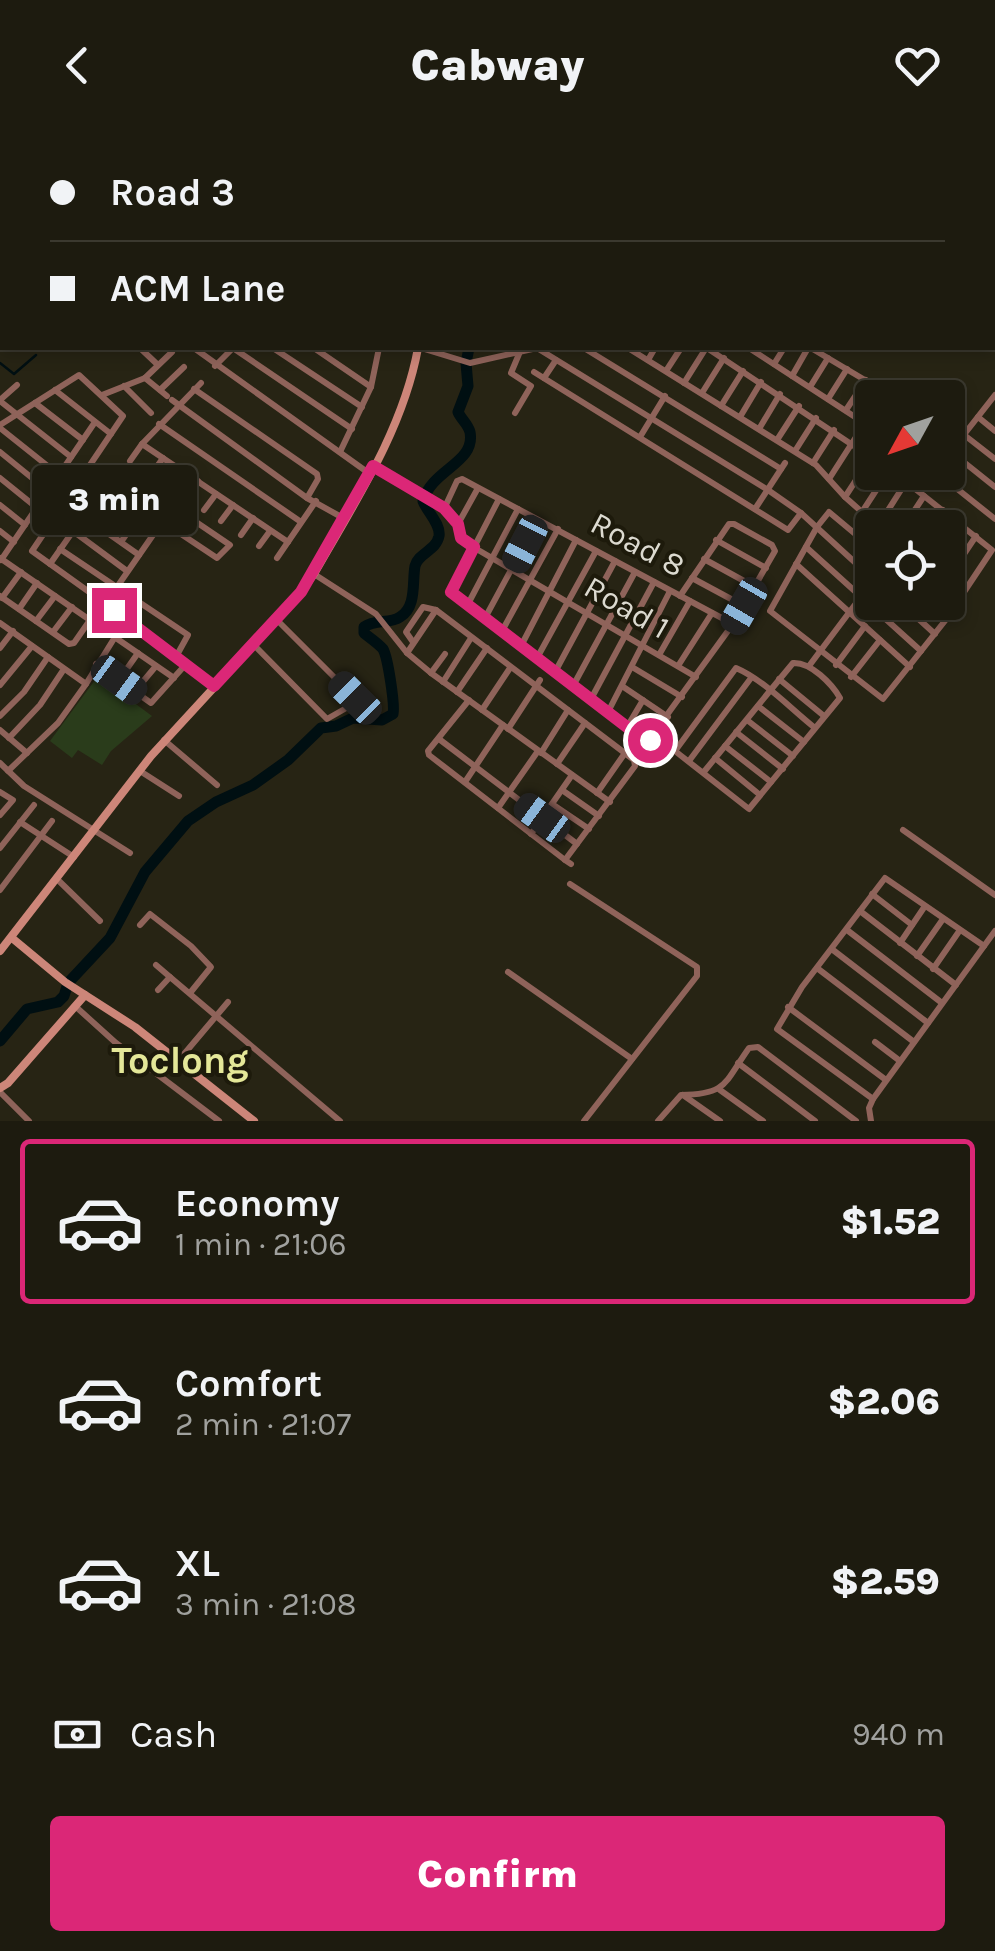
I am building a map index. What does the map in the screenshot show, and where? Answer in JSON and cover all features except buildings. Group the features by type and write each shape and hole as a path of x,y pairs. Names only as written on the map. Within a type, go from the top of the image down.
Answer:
{"street":[{"path":"142,350 158,364"},
{"name":"Road 1","path":"196,350 340,452 444,508 458,524 461,538 474,547 696,676"},
{"path":"215,366 231,350"},
{"path":"236,350 352,429"},
{"path":"277,350 362,407"},
{"path":"320,350 371,387"},
{"path":"0,951 164,740 254,645 314,574 407,398 419,350"},
{"path":"425,350 470,363 530,350"},
{"path":"540,350 768,490 801,513 855,564"},
{"path":"587,350 783,466 755,509"},
{"path":"631,350 814,463 860,510"},
{"path":"648,360 654,350"},
{"path":"666,372 680,350"},
{"path":"684,383 706,350"},
{"path":"710,350 855,447"},
{"path":"755,350 855,416"},
{"path":"774,364 783,350"},
{"path":"792,376 808,350"},
{"path":"813,350 866,380"},
{"path":"340,452 371,387 379,351"},
{"path":"101,395 145,378 172,352"},
{"path":"515,413 531,386 511,373 520,353"},
{"path":"702,394 724,358"},
{"path":"810,387 828,358"},
{"path":"544,378 556,360"},
{"path":"130,461 160,424 184,367"},
{"path":"828,399 847,369"},
{"path":"722,406 743,370"},
{"path":"534,372 788,530 801,513"},
{"path":"59,475 0,426 79,375 123,416 32,551 214,686"},
{"path":"145,378 306,498 345,519"},
{"path":"740,417 761,382"},
{"path":"17,385 0,401 71,457"},
{"path":"124,386 152,413"},
{"path":"169,398 198,386 317,474 306,498"},
{"path":"56,390 111,434"},
{"path":"760,429 780,394"},
{"path":"640,437 665,396"},
{"path":"846,410 855,396"},
{"path":"965,433 993,400"},
{"path":"34,403 83,440"},
{"path":"777,440 798,406"},
{"path":"978,416 995,431"},
{"path":"794,451 816,418"},
{"path":"95,422 0,559 174,678"},
{"path":"160,424 301,522"},
{"path":"814,463 834,430"},
{"path":"965,435 995,460"},
{"path":"829,479 855,440"},
{"path":"142,444 288,542"},
{"path":"0,452 48,491"},
{"path":"151,476 163,458"},
{"path":"965,465 995,487"},
{"path":"168,486 181,470"},
{"path":"0,478 52,520"},
{"path":"444,508 460,479 478,488 458,524"},
{"path":"186,498 198,481"},
{"path":"78,482 97,496"},
{"path":"845,497 855,483"},
{"path":"50,564 82,515 109,485 218,558 230,544 146,488 134,501"},
{"name":"Road 8","path":"478,488 733,624"},
{"path":"916,490 942,510"},
{"path":"959,490 994,517"},
{"path":"204,510 216,494"},
{"path":"914,510 924,496"},
{"path":"499,498 450,591 648,741 733,624 776,550 728,524 680,596"},
{"path":"277,558 316,501"},
{"path":"0,505 25,525"},
{"path":"221,521 233,505"},
{"path":"468,604 518,509"},
{"path":"855,533 832,512 817,527 769,609 883,699 945,620"},
{"path":"82,515 140,555"},
{"path":"241,535 252,518"},
{"path":"485,618 538,520"},
{"path":"117,587 162,522"},
{"path":"121,542 132,526"},
{"path":"965,527 992,552 965,591"},
{"path":"502,631 558,529"},
{"path":"0,530 14,542"},
{"path":"72,530 127,570"},
{"path":"258,546 270,532"},
{"path":"965,552 976,536"},
{"path":"521,646 576,540"},
{"path":"716,540 766,568"},
{"path":"806,547 855,592"},
{"path":"60,549 188,634 177,655"},
{"path":"538,658 596,551"},
{"path":"704,559 755,587"},
{"path":"555,672 614,561"},
{"path":"796,564 910,667"},
{"path":"21,572 1,597 18,609 71,644 90,620"},
{"path":"574,686 635,572"},
{"path":"314,574 376,614 407,653 442,682 610,802"},
{"path":"692,578 744,606"},
{"path":"590,699 654,582"},
{"path":"18,609 37,583"},
{"path":"608,712 670,591"},
{"path":"36,621 56,596"},
{"path":"660,655 690,602"},
{"path":"809,666 855,603"},
{"path":"52,632 72,608"},
{"path":"407,653 436,610 510,668 538,683 634,760 635,766 568,862 429,756 428,751 469,700"},
{"path":"678,666 712,613"},
{"path":"254,645 327,719 355,704 355,698 276,620"},
{"path":"886,620 922,652"},
{"path":"919,620 934,634"},
{"path":"0,623 86,684"},
{"path":"836,665 866,626"},
{"path":"0,648 13,631"},
{"path":"8,771 58,723 115,637"},
{"path":"442,682 471,638"},
{"path":"851,677 880,640"},
{"path":"0,684 32,646"},
{"path":"457,692 487,648"},
{"path":"119,680 138,653"},
{"path":"431,673 445,654"},
{"path":"0,716 24,692 48,657"},
{"path":"704,773 715,758 758,706 769,692 779,679 793,662 809,666 840,695 815,728 793,756 749,809 675,750 733,670 739,668 751,678 769,692 815,728"},
{"path":"96,664 151,703 187,663"},
{"path":"136,692 156,666"},
{"path":"482,710 510,668"},
{"path":"632,668 682,697"},
{"path":"9,738 40,706 64,670"},
{"path":"688,761 751,678"},
{"path":"779,679 824,716"},
{"path":"464,782 538,683"},
{"path":"622,686 668,717"},
{"path":"627,727 643,700"},
{"path":"758,706 804,742"},
{"path":"498,808 568,710"},
{"path":"746,720 793,756"},
{"path":"558,764 586,723"},
{"path":"0,730 27,753"},
{"path":"736,732 783,768"},
{"path":"439,739 577,844"},
{"path":"164,740 217,785"},
{"path":"725,746 771,782"},
{"path":"597,793 624,753"},
{"path":"715,758 760,796"},
{"path":"0,763 24,786 130,853"},
{"path":"140,771 179,796"},
{"path":"531,834 572,775"},
{"path":"562,790 599,816"},
{"path":"0,792 12,800 0,816"},
{"path":"552,804 589,829"},
{"path":"0,848 34,805"},
{"path":"0,890 52,821"},
{"path":"20,822 74,858"},
{"path":"903,830 995,895"},
{"path":"873,1099 779,1032 776,1026 788,1007 882,879 886,878 984,946"},
{"path":"57,879 100,922"},
{"path":"570,884 696,966 696,976 584,1121"},
{"path":"872,894 912,925"},
{"path":"900,942 925,906"},
{"path":"860,911 956,985"},
{"path":"140,925 150,914 211,967 190,993"},
{"path":"916,956 944,919"},
{"path":"846,930 942,1004"},
{"path":"933,969 960,930"},
{"path":"871,1121 868,1108 873,1099 995,931"},
{"path":"12,938 69,985 111,1009 179,1060 254,1121"},
{"path":"833,950 928,1023"},
{"path":"156,965 340,1121"},
{"path":"817,968 914,1042"},
{"path":"508,972 632,1059"},
{"path":"158,990 170,977"},
{"path":"29,1121 0,1090 85,995"},
{"path":"179,1060 228,1002"},
{"path":"74,1006 219,1121"},
{"path":"788,1007 886,1080"},
{"path":"876,1042 900,1061"},
{"path":"658,1121 682,1095 720,1090 749,1048 758,1047 856,1121"},
{"path":"738,1063 815,1121"},
{"path":"720,1090 763,1121"},
{"path":"682,1095 720,1121"}],"green space":[{"path":"98,676 152,716 111,751 102,765 78,750 72,758 50,741"}],"waterway":[{"path":"0,1041 27,1009 58,1002 64,996 68,983 110,938 145,872 188,821 216,802 253,785 288,760 321,728 353,718 382,720 393,714 385,654 364,633 364,627 405,613 411,601 415,566 439,536 423,501 435,481 460,459 470,443 469,429 458,412 468,386 469,350"},
{"path":"0,363 14,374 36,355"}],"district":[{"name":"Toclong","path":"180,1060"}],"route":[{"path":"114,610 214,686 301,592 373,466 444,508 458,524 461,538 474,547 451,592 627,727 650,740"}]}
